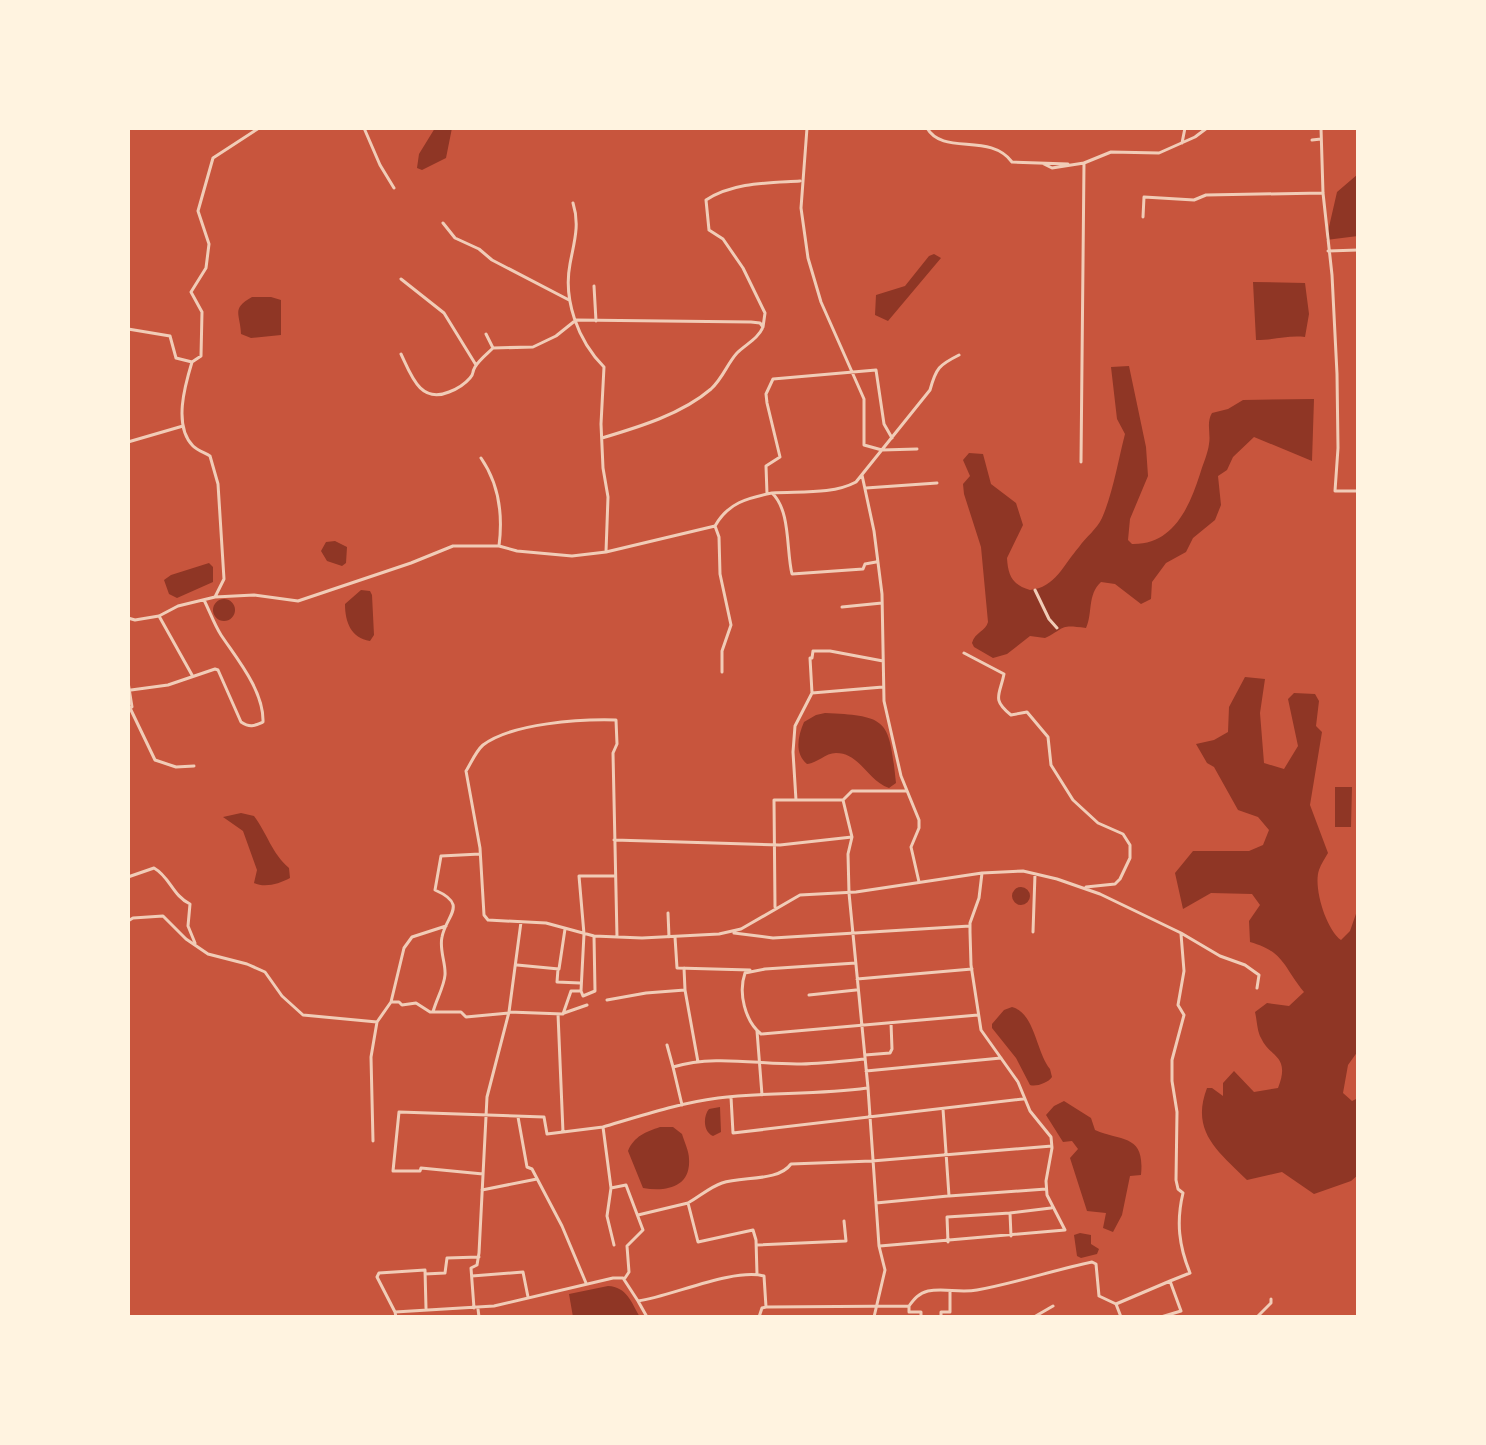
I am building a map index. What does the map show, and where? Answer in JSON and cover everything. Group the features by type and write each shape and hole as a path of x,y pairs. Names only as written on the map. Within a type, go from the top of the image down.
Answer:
{"street":[{"path":"215,597 224,579 218,484 210,456 192,445 183,426 184,390 192,362 201,356 202,312 191,292 206,268 209,244 198,211 203,184 213,158 259,128"},
{"path":"364,128 394,188"},
{"path":"807,128 801,208 808,258 821,302 864,399 864,445 882,450 917,449"},
{"path":"927,128 930,134 941,140 998,149 1012,162 1044,164 1084,163 1111,152 1159,153 1207,128"},
{"path":"1182,143 1185,128"},
{"path":"1321,128 1335,348 1338,448 1335,491 1358,491"},
{"path":"1312,140 1321,139"},
{"path":"1081,462 1084,163"},
{"path":"602,438 657,419 694,401 726,373 732,359 756,339 763,327 765,313 743,268 723,239 709,230 706,200 718,192 741,186 802,181"},
{"path":"1143,217 1144,197 1194,200 1206,195 1323,193"},
{"path":"573,203 577,224 567,282 569,300 586,346 604,367 602,438 608,497 606,552"},
{"path":"443,223 455,238 569,300"},
{"path":"1328,251 1358,250"},
{"path":"401,279 444,313 476,365"},
{"path":"594,286 596,321"},
{"path":"401,354 415,384 429,395 442,395 459,388 472,377 476,365 493,348 533,347 556,336 576,320 751,322 760,323 763,327"},
{"path":"128,329 170,336 176,358 192,362"},
{"path":"486,334 493,348"},
{"path":"128,618 135,620 159,616 178,606 215,597 254,595 298,601 453,546 499,546 517,551 572,556 606,552 715,526 734,503 769,493 846,487 862,475 930,390 934,374 941,364 959,355"},
{"path":"877,562 865,564 863,569 792,574 782,510 778,499 769,493 766,466 780,457 766,394 773,379 876,370 884,424 892,438"},
{"path":"128,442 183,426"},
{"path":"481,458 490,471 501,510 499,546"},
{"path":"862,475 882,603 884,701 906,791 919,820 911,847 919,882"},
{"path":"866,488 937,483"},
{"path":"715,526 719,537 720,574 731,625 722,651 722,672"},
{"path":"1035,590 1049,619 1057,628"},
{"path":"131,690 168,685 192,675 218,670 241,722 254,727 263,722 260,704 249,679 204,600"},
{"path":"842,607 882,603"},
{"path":"159,616 192,675"},
{"path":"796,800 795,726 812,693 810,658 813,651 830,651 883,661"},
{"path":"964,653 1004,674 997,699 1001,707 1011,715 1027,712 1041,725 1048,737 1051,765 1073,800 1098,823 1123,834 1130,845 1126,866 1115,884 1082,888"},
{"path":"128,682 132,707 129,708 155,760 176,767 194,766"},
{"path":"812,693 883,687"},
{"path":"617,937 613,753 617,744 616,720 590,719 536,727 507,734 482,746 466,771 480,854 485,919 546,923 594,936 617,937 675,937 731,932 773,938 970,926"},
{"path":"775,907 774,800 843,800 852,791 906,791"},
{"path":"843,800 852,837 848,854 849,893 868,1088 879,1246 885,1270 874,1317"},
{"path":"614,840 774,845 852,837"},
{"path":"433,1012 445,976 442,937 454,914 447,895 435,890 441,856 480,854"},
{"path":"128,877 154,868 162,873 172,891 190,904 188,926 196,946"},
{"path":"731,932 800,895 849,893 1007,870 1035,874 1082,888 1181,933 1259,975 1257,988"},
{"path":"879,1246 1065,1230 1046,1189 1051,1137 1030,1111 1018,1082 981,1030 972,969 970,926 979,898 982,873"},
{"path":"1033,932 1035,874"},
{"path":"594,936 595,991 583,996 584,934 579,876 615,876"},
{"path":"668,913 669,937"},
{"path":"128,921 163,916 208,954 260,968 282,996 303,1015 377,1022"},
{"path":"479,1317 471,1268 477,1265 479,1257 487,1097 509,1012 521,922"},
{"path":"373,1141 371,1057 377,1022 391,1002 404,948 412,937 448,926"},
{"path":"565,929 557,982 581,983"},
{"path":"1116,1304 1190,1273 1178,1222 1183,1193 1178,1189 1176,1180 1177,1112 1172,1081 1172,1060 1184,1015 1178,1005 1184,971 1181,933"},
{"path":"675,937 677,968 751,970 856,963"},
{"path":"517,965 558,969"},
{"path":"684,968 698,1062"},
{"path":"857,979 972,969"},
{"path":"751,970 745,973 743,979 743,1001 757,1031 762,1096"},
{"path":"607,1000 685,990"},
{"path":"809,995 858,990"},
{"path":"563,1132 560,1014 571,991 581,991"},
{"path":"391,1002 402,1005 416,1003 433,1012 461,1012 466,1017 509,1012 560,1014 587,1005"},
{"path":"757,1031 761,1034 979,1015"},
{"path":"673,1067 698,1062 796,1064 890,1053 891,1021"},
{"path":"667,1045 682,1105"},
{"path":"866,1071 1001,1058"},
{"path":"483,1174 421,1168 420,1171 393,1171 399,1112 544,1117 547,1134 603,1127 682,1105 731,1097 868,1088"},
{"path":"731,1097 733,1133 1025,1098"},
{"path":"943,1109 949,1196"},
{"path":"518,1117 527,1167 532,1169 562,1226 586,1283"},
{"path":"603,1127 611,1188 607,1216 614,1245"},
{"path":"638,1215 688,1203 721,1183 787,1170 791,1164 872,1161 1052,1146"},
{"path":"482,1190 537,1179"},
{"path":"426,1308 425,1270 393,1270 377,1274 396,1314 426,1308 476,1308 586,1283 623,1278 629,1272 627,1246 643,1230 626,1185 611,1188"},
{"path":"876,1203 1046,1189"},
{"path":"688,1203 698,1242 753,1230 757,1274"},
{"path":"948,1242 947,1217 1053,1208"},
{"path":"1010,1213 1011,1236"},
{"path":"756,1245 846,1241 844,1221"},
{"path":"425,1274 445,1273 447,1258 479,1257"},
{"path":"921,1317 921,1312 909,1312 909,1306 914,1298 924,1292 991,1287 1092,1262 1096,1264 1099,1296 1116,1304 1121,1317"},
{"path":"472,1276 523,1272 528,1297"},
{"path":"638,1301 757,1274 764,1276 766,1307"},
{"path":"623,1278 647,1317"},
{"path":"1161,1317 1181,1311 1170,1281"},
{"path":"941,1317 941,1312 950,1312 950,1292"},
{"path":"1257,1317 1271,1303 1271,1299"},
{"path":"759,1317 762,1308 766,1307 909,1306"},
{"path":"1034,1317 1053,1306"}],"shaded area":[{"path":"435,128 452,128 446,158 422,170 417,168 419,154"},
{"path":"1358,174 1358,236 1326,240 1337,192"},
{"path":"934,254 941,258 888,321 875,315 876,295 905,286"},
{"path":"1253,282 1305,283 1309,314 1305,337 1256,340"},
{"path":"252,297 281,300 281,335 251,338 241,334 239,308"},
{"path":"1129,366 1146,447 1148,476 1130,519 1128,540 1132,544 1158,538 1169,531 1184,511 1208,451 1212,413 1228,409 1243,400 1314,399 1312,461 1254,437 1233,457 1227,470 1218,476 1221,505 1215,520 1193,538 1186,552 1166,563 1152,582 1151,599 1141,604 1115,584 1101,582 1092,598 1086,628 1066,627 1045,638 1030,636 1007,654 993,658 972,643 988,622 981,547 964,494 963,484 970,476 963,460 969,453 983,454 991,484 1016,503 1023,525 1007,558 1012,578 1030,590 1046,585 1097,526 1106,508 1125,434 1117,419 1111,367"},
{"path":"335,541 347,547 346,563 342,566 327,561 321,551 326,542"},
{"path":"209,563 213,567 213,582 177,598 169,594 164,580"},
{"path":"361,590 370,591 372,595 374,635 370,641 354,633 346,617 345,604"},
{"path":"224,599 232,602 235,610 232,618 224,621 216,618 213,610 216,602"},
{"path":"1245,677 1265,679 1260,713 1264,763 1284,769 1298,746 1288,699 1294,693 1315,694 1319,701 1316,726 1322,732 1310,805 1328,853 1319,870 1319,897 1330,927 1341,940 1350,931 1358,908 1358,1051 1348,1065 1343,1093 1352,1101 1358,1098 1358,1175 1351,1181 1314,1194 1282,1172 1247,1180 1210,1140 1202,1117 1207,1088 1223,1096 1223,1083 1234,1071 1254,1092 1278,1088 1281,1063 1261,1038 1255,1012 1267,1003 1289,1006 1304,992 1277,956 1250,942 1249,921 1260,905 1252,894 1211,893 1183,909 1175,873 1193,851 1249,851 1263,845 1269,830 1258,817 1238,810 1214,767 1207,763 1196,744 1214,740 1228,732 1229,707"},
{"path":"825,713 862,716 882,726 891,746 896,783 889,788 844,754 832,753 807,764 799,750 802,727 804,722"},
{"path":"1335,787 1352,787 1351,827 1335,827"},
{"path":"241,813 254,816 278,856 289,868 290,878 272,885 254,883 257,870 243,831 223,817"},
{"path":"1021,887 1030,896 1021,905 1012,896"},
{"path":"1012,1007 1026,1017 1050,1069 1052,1077 1042,1084 1030,1085 1016,1058 992,1028 1004,1010"},
{"path":"1064,1101 1091,1118 1095,1130 1130,1142 1139,1152 1141,1175 1130,1176 1122,1215 1113,1232 1103,1228 1106,1213 1087,1211 1070,1158 1078,1149 1072,1141 1063,1142 1046,1115"},
{"path":"720,1107 721,1132 713,1136 706,1128 706,1116 709,1109"},
{"path":"660,1127 673,1127 682,1134 688,1153 688,1169 686,1176 675,1186 643,1188 628,1151 637,1138"},
{"path":"1074,1235 1091,1235 1091,1244 1099,1249 1097,1254 1077,1256"},
{"path":"608,1286 624,1292 640,1317 573,1317 569,1294"}]}
